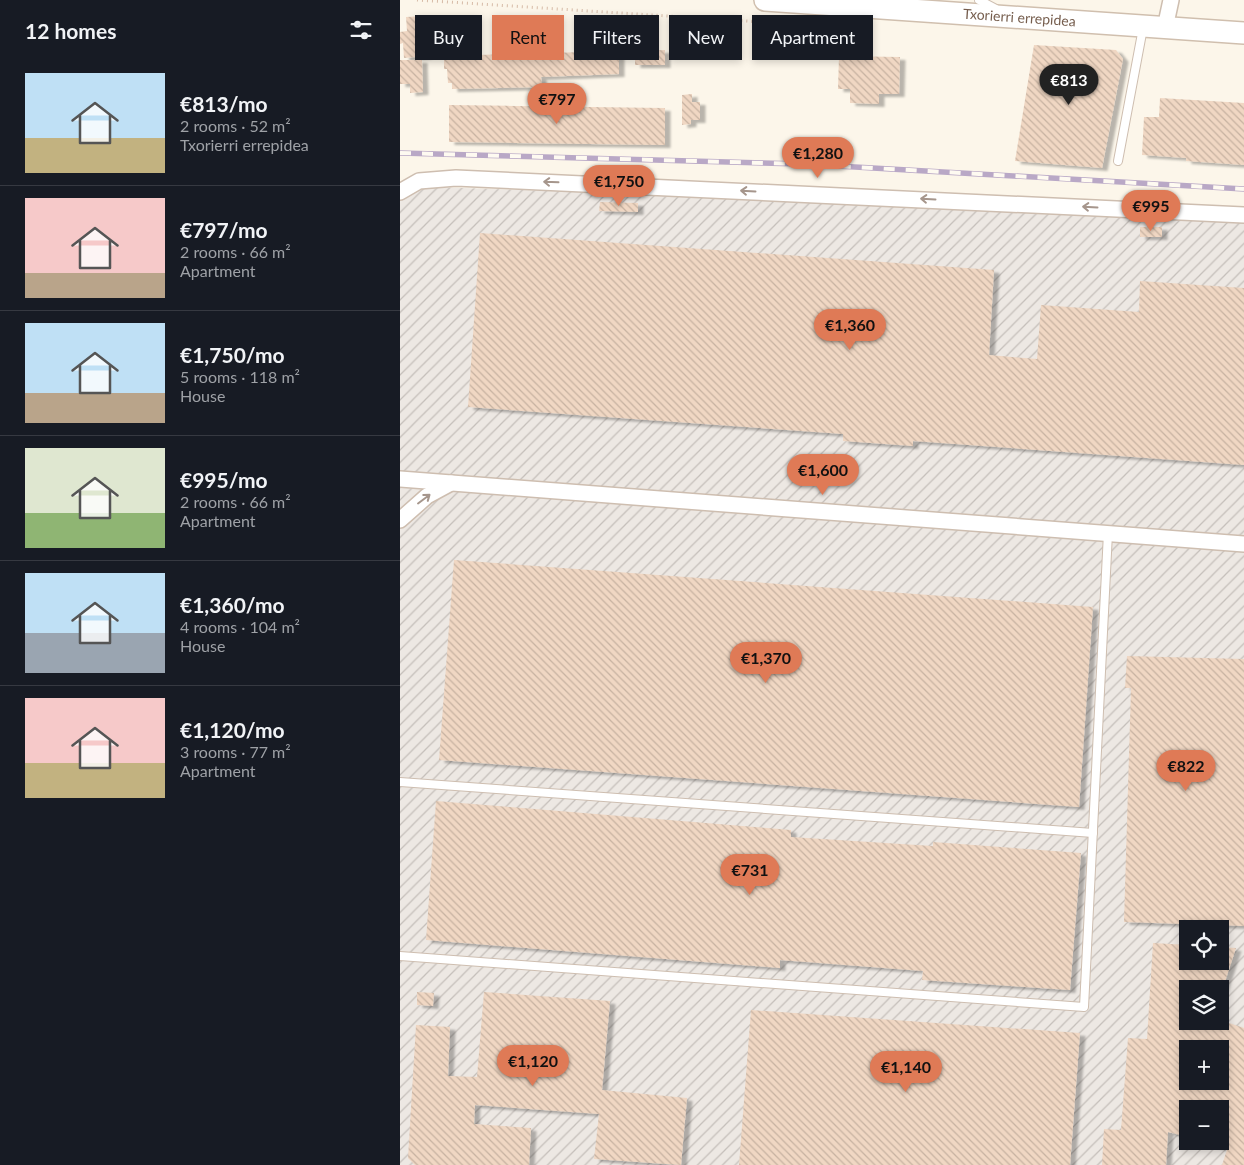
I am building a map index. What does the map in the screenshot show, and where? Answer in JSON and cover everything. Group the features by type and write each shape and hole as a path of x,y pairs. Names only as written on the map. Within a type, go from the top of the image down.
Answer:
{"street":[{"name":"Txorierri errepidea","path":"765,0 945,9 1011,16 1244,33"},
{"path":"1165,28 1172,0"},
{"path":"400,192 419,181 456,178 1244,215"},
{"path":"400,479 1244,544"},
{"path":"400,520 427,496 451,483"}],"lane":[{"path":"979,0 1011,16"},
{"path":"1118,161 1143,26"},
{"path":"400,956 1084,1007 1108,533"},
{"path":"400,782 1092,833"}],"shaded area":[{"path":"400,186 1244,213 1244,1165 400,1165"}],"building":[{"path":"406,17 415,17 415,57 404,58 403,43 400,44 400,32 407,31"},
{"path":"1034,45 1116,50 1123,59 1102,168 1015,161"},
{"path":"659,50 665,50 665,65 635,65 635,60 659,60"},
{"path":"574,52 574,60 619,60 619,74 541,77 542,87 452,89 452,83 448,83 447,69 444,69 444,60 482,60 482,55 492,55 492,60 564,60 564,53"},
{"path":"873,57 900,57 899,94 879,94 879,104 850,103 850,89 838,89 839,60 873,60"},
{"path":"400,60 422,60 423,92 410,93 410,84 400,84"},
{"path":"692,94 692,102 700,102 700,120 691,120 691,124 682,125 682,95"},
{"path":"1160,98 1244,103 1244,165 1186,161 1186,158 1142,155 1144,117 1159,117"},
{"path":"449,105 665,108 665,145 449,142"},
{"path":"600,202 638,203 638,212 599,211"},
{"path":"1140,227 1162,227 1162,237 1140,237"},
{"path":"480,233 994,270 989,355 1037,359 1041,305 1139,312 1140,281 1244,288 1244,465 913,441 913,446 843,441 843,434 468,407"},
{"path":"454,560 1093,607 1079,807 439,760"},
{"path":"1127,656 1244,659 1244,926 1229,926 1229,920 1179,920 1179,924 1124,922 1131,688 1125,688"},
{"path":"436,801 791,830 791,837 933,846 933,842 1081,853 1070,990 922,980 923,971 780,960 780,968 426,940"},
{"path":"1153,943 1179,944 1179,970 1229,970 1226,980 1179,980 1179,1030 1229,1030 1229,1023 1244,1028 1244,1165 1222,1165 1227,1150 1229,1150 1229,1100 1179,1100 1179,1135 1168,1132 1166,1165 1102,1165 1104,1129 1121,1130 1128,1038 1147,1039"},
{"path":"1229,948 1236,948 1229,969"},
{"path":"417,992 434,993 433,1006 417,1005"},
{"path":"484,992 610,1001 602,1090 687,1098 681,1165 594,1159 599,1114 475,1105 474,1124 531,1128 529,1165 415,1165 408,1158 416,1025 450,1027 448,1076 477,1077"},
{"path":"751,1010 1080,1033 1070,1165 739,1165"}],"railway":[{"path":"400,153 802,164 1244,189"}]}
